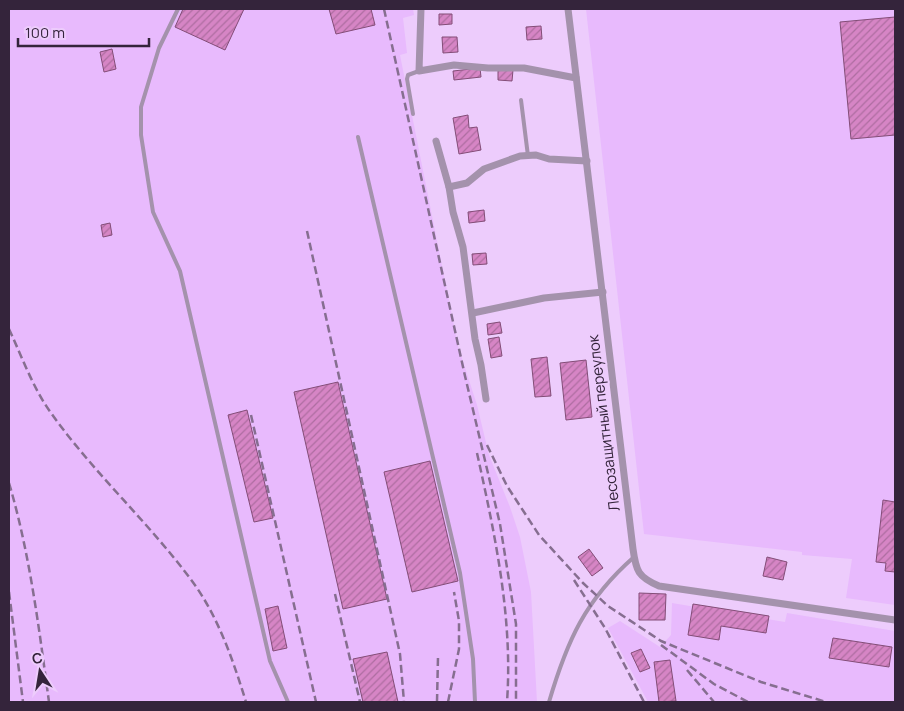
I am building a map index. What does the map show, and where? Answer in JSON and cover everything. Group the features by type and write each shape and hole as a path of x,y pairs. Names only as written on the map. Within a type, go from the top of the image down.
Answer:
{"street":[{"path":"421,9 419,71 454,65 488,68 524,68 576,78"},
{"name":"Лесозащитный переулок","path":"568,9 634,557 638,572 647,581 659,586 895,620"},
{"path":"436,141 449,188 453,212 464,247 475,339 486,399"},
{"path":"449,188 467,183 484,169 520,156 536,155 549,159 587,161"},
{"path":"473,313 544,298 603,292"}],"lane":[{"path":"178,9 159,48 141,107 141,135 144,157 153,212 180,271 270,661 288,702"},
{"path":"413,114 406,79 408,75 419,71"},
{"path":"521,100 528,156"},
{"path":"358,137 460,572 473,659 475,702"},
{"path":"549,702 562,660 584,613 615,573 634,557"}],"shaded area":[{"path":"9,9 413,9 414,15 403,18 407,53 400,55 458,346 477,405 489,455 520,537 531,592 537,702 9,702"},
{"path":"586,9 895,9 895,605 846,598 852,559 802,555 802,552 644,534"},
{"path":"672,603 785,622 787,613 895,631 895,702 648,702 608,628 620,621 660,647 671,635"}],"building":[{"path":"183,9 244,9 225,50 175,27"},
{"path":"329,9 371,9 375,25 336,34"},
{"path":"439,14 452,14 452,24 439,25"},
{"path":"895,17 895,135 851,139 840,22"},
{"path":"541,26 542,39 527,40 526,27"},
{"path":"442,37 457,37 458,52 443,53"},
{"path":"112,49 116,69 104,72 100,52"},
{"path":"480,68 481,77 454,80 453,71"},
{"path":"498,69 513,70 512,81 498,80"},
{"path":"468,115 469,128 477,127 481,150 459,154 453,118"},
{"path":"484,210 485,221 469,223 468,212"},
{"path":"110,223 112,235 103,237 101,225"},
{"path":"486,253 487,264 473,265 472,254"},
{"path":"500,322 502,333 488,335 487,324"},
{"path":"499,337 502,356 491,358 488,339"},
{"path":"547,357 551,396 535,397 531,359"},
{"path":"586,360 592,417 566,420 560,363"},
{"path":"338,382 387,599 343,609 294,392"},
{"path":"247,410 273,518 254,522 228,415"},
{"path":"430,461 458,581 412,592 384,472"},
{"path":"883,500 895,502 895,572 885,571 886,563 876,562"},
{"path":"589,549 603,568 592,576 578,557"},
{"path":"767,557 787,562 783,580 763,576"},
{"path":"639,593 666,594 665,620 639,620"},
{"path":"693,604 769,616 766,633 721,626 719,640 688,635"},
{"path":"278,606 287,648 273,651 265,609"},
{"path":"833,638 892,647 889,667 829,658"},
{"path":"641,649 650,668 640,672 631,653"},
{"path":"387,652 398,702 363,702 353,659"},
{"path":"670,660 676,701 659,702 654,662"}],"railway":[{"path":"384,9 465,376 500,524 516,624 516,702"},
{"path":"307,231 400,654 404,702"},
{"path":"9,329 33,383 51,413 86,458 162,543 197,588 213,615 231,658 246,702"},
{"path":"251,415 316,702"},
{"path":"487,445 507,486 539,535 583,583 608,606 661,641 761,682 826,702"},
{"path":"477,453 496,546 505,608 508,671 507,702"},
{"path":"9,483 28,564 49,702"},
{"path":"574,580 605,628 644,702"},
{"path":"9,592 23,702"},
{"path":"448,702 459,649 459,621 454,592"},
{"path":"335,594 360,702"},
{"path":"661,645 714,684 748,702"},
{"path":"437,702 438,657"},
{"path":"687,670 714,702"}]}
